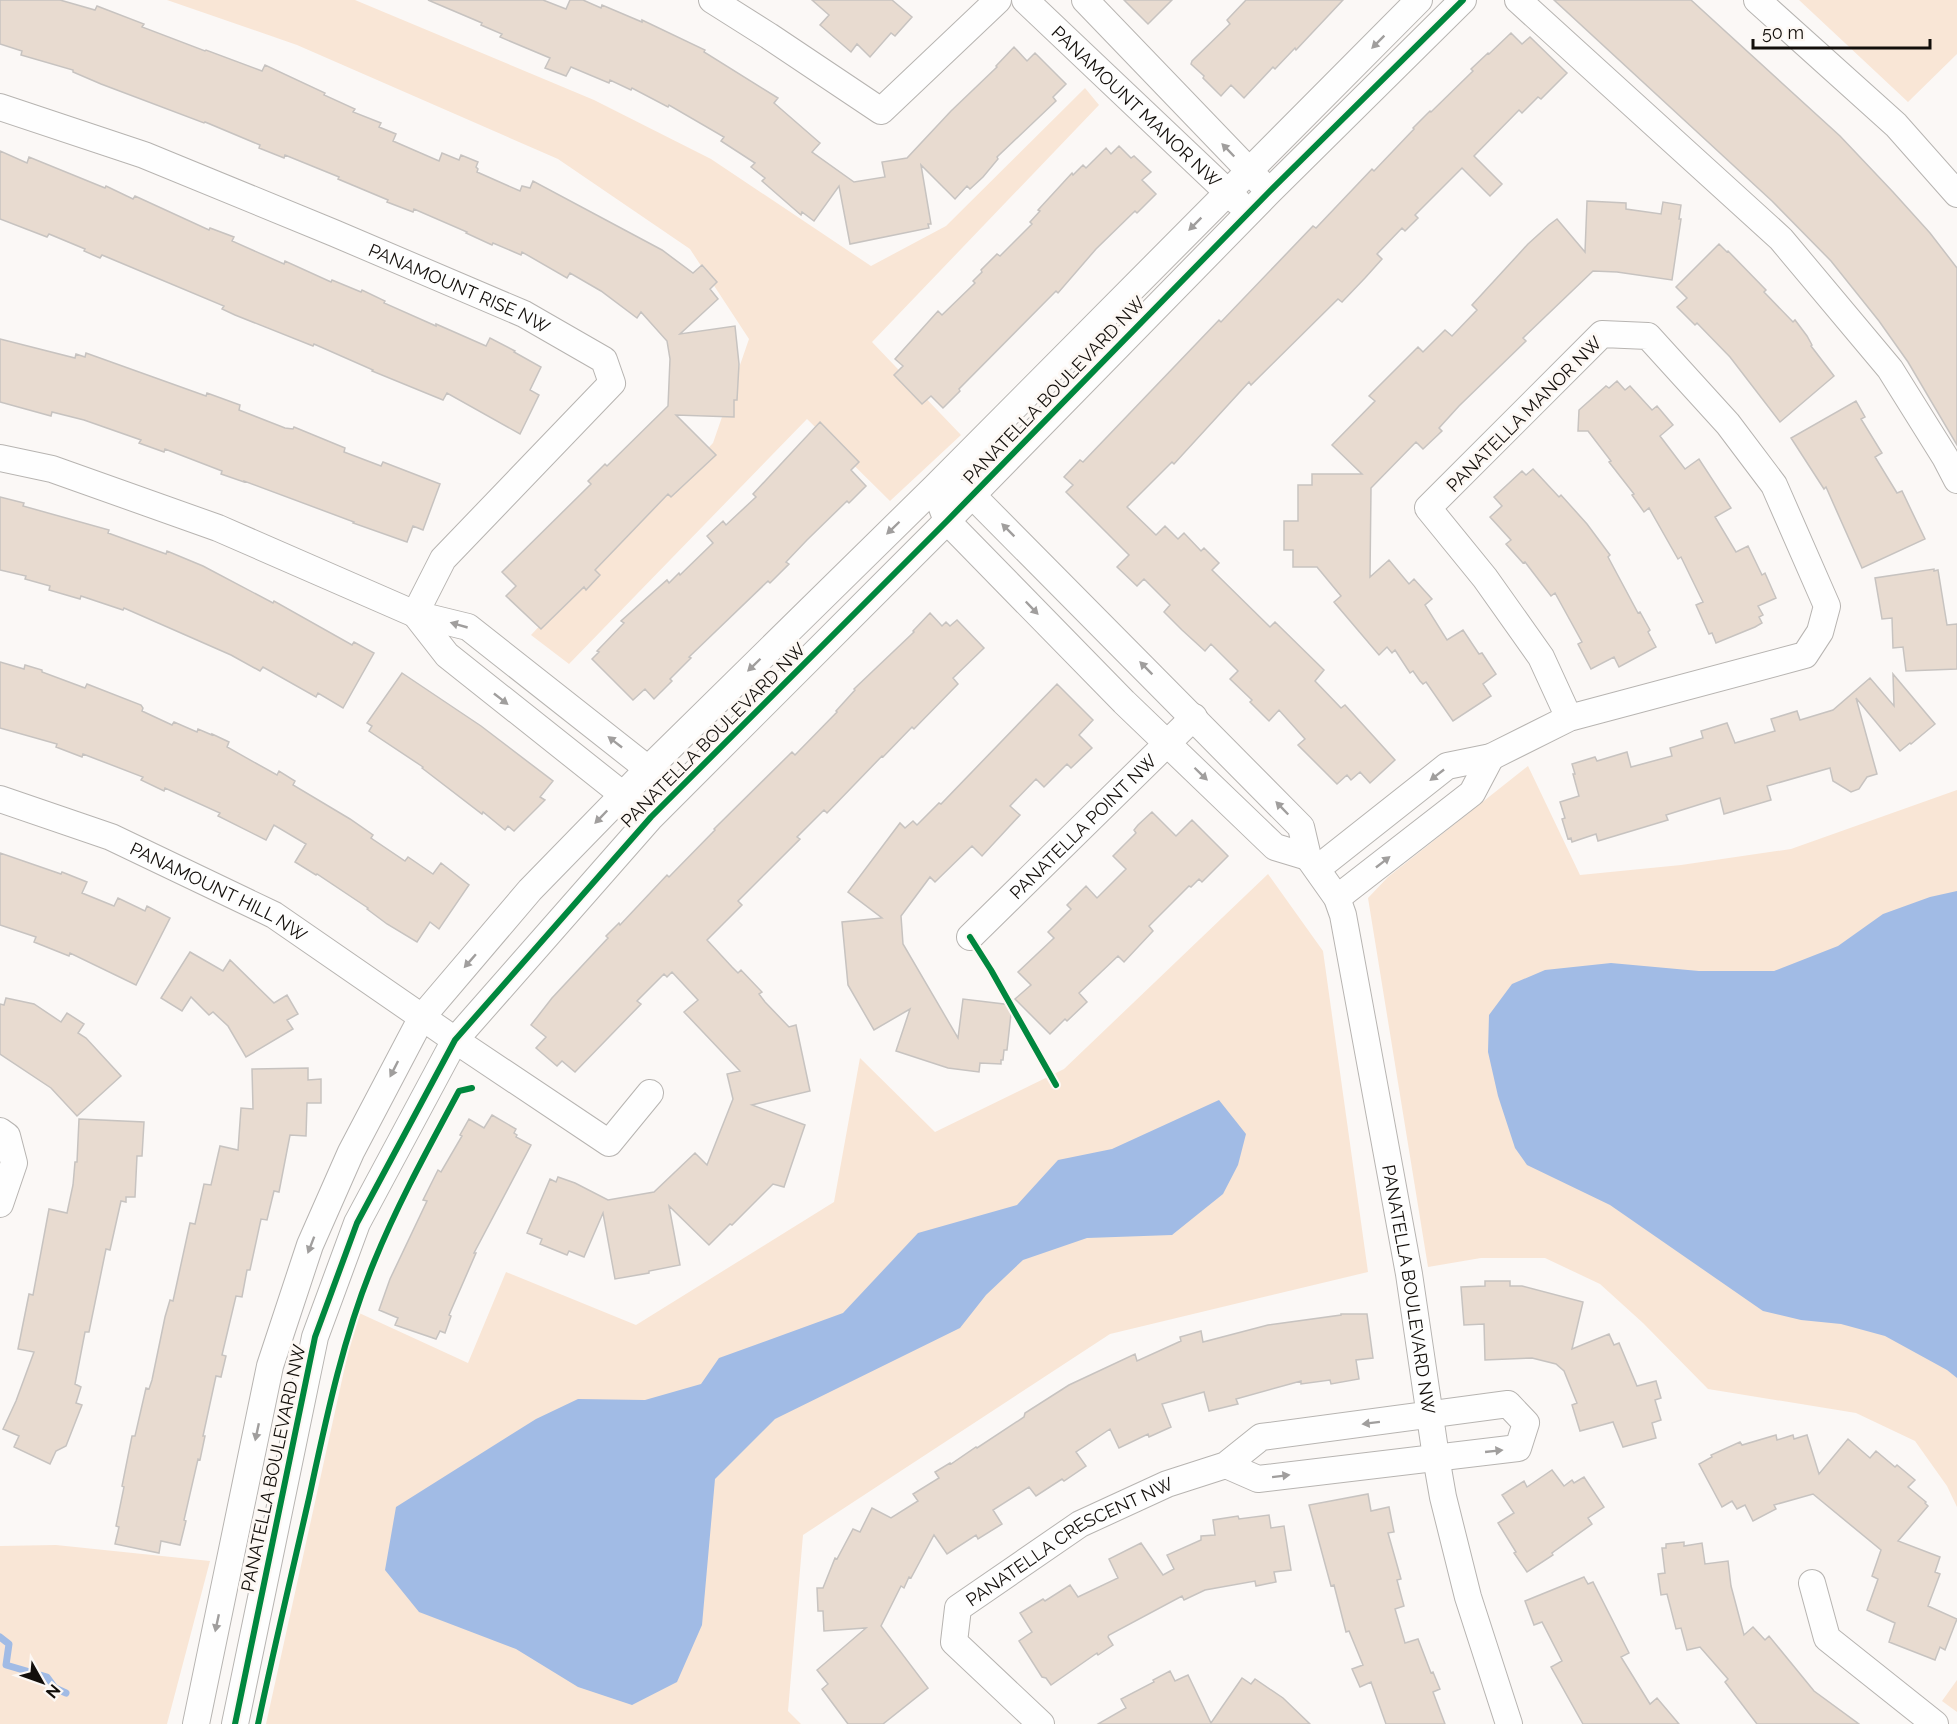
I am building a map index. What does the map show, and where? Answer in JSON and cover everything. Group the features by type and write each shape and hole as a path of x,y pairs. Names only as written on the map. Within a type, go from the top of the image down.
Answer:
{"street":[{"path":"712,0 881,111 998,0"},
{"name":"PANAMOUNT MANOR NW","path":"1025,0 1250,213"},
{"name":"PANAMOUNT MANOR NW","path":"1084,0 1269,192"},
{"name":"PANATELLA BOULEVARD NW","path":"196,1724 270,1366 310,1245 351,1152 422,1017 530,890 649,768 935,487 1419,0"},
{"name":"PANATELLA BOULEVARD NW","path":"235,1724 315,1337 357,1223 455,1040 651,817 947,521 1269,192 1463,0"},
{"path":"1518,0 1781,239 1890,369 1957,480"},
{"path":"1757,0 1896,125 1955,186"},
{"name":"PANAMOUNT RISE NW","path":"0,108 144,155 334,233 524,314 603,360 612,383 443,559 415,614"},
{"name":"PANATELLA MANOR NW","path":"1313,863 1447,766 1491,757 1569,718 1805,655 1820,632 1827,606 1774,485 1728,424 1648,336 1602,334 1428,508 1485,578 1540,657 1569,718"},
{"path":"0,458 52,470 218,528 415,614 468,627 649,768 676,792"},
{"path":"935,487 947,521 1124,702 1275,847 1313,863"},
{"name":"PANATELLA BOULEVARD NW","path":"935,487 972,495 1302,827 1313,863 1337,898 1343,915 1409,1274 1436,1456 1468,1597 1509,1724"},
{"path":"415,614 447,655 651,817"},
{"name":"PANATELLA POINT NW","path":"970,937 1194,717"},
{"path":"1337,898 1472,793 1491,757"},
{"name":"PANAMOUNT HILL NW","path":"0,799 111,837 274,915 609,1143 650,1093"},
{"path":"0,1131 7,1136 14,1162 0,1204"},
{"name":"PANATELLA CRESCENT NW","path":"1041,1724 954,1642 958,1608 1080,1524 1167,1484 1226,1465 1261,1437 1508,1404 1526,1423 1518,1448 1436,1456"},
{"path":"1226,1465 1258,1479 1436,1456"},
{"path":"1812,1583 1827,1638 1935,1724"}],"shaded area":[{"path":"167,0 355,0 594,100 711,159 871,266 946,226 1085,88 1099,105 872,342 961,435 890,501 807,419 569,664 531,635 713,443 749,339 690,249 558,159 297,45"},
{"path":"1799,0 1957,0 1957,54 1908,102"},
{"path":"1528,766 1580,875 1681,865 1791,849 1957,790 1957,1507 1947,1486 1915,1441 1856,1413 1708,1389 1643,1323 1600,1284 1545,1258 1481,1258 1428,1267 1368,898 1388,877"},
{"path":"1268,874 1323,951 1368,1272 1110,1334 803,1535 788,1711 801,1724 266,1724 357,1312 468,1363 506,1272 636,1325 834,1202 860,1058 935,1132 1064,1069"},
{"path":"56,1545 210,1561 167,1724 0,1724 0,1546"},
{"path":"1957,1680 1957,1712 1942,1701"}],"water":[{"path":"1957,891 1957,1378 1947,1370 1885,1336 1841,1324 1801,1320 1763,1311 1610,1205 1527,1165 1515,1148 1498,1096 1488,1052 1489,1015 1512,984 1545,970 1611,963 1699,971 1774,971 1838,946 1883,914 1930,897"},
{"path":"1219,1100 1246,1134 1238,1165 1223,1194 1172,1235 1087,1238 1023,1260 986,1295 960,1328 775,1419 715,1479 702,1625 677,1682 632,1705 578,1687 516,1649 419,1612 385,1570 396,1507 536,1419 578,1399 645,1400 701,1384 719,1358 843,1313 918,1233 1017,1205 1058,1160 1112,1149"}],"building":[{"path":"0,0 60,0 95,10 97,6 144,24 142,27 205,51 262,71 265,65 355,109 353,112 381,123 379,127 396,134 393,141 439,161 442,153 459,160 461,155 478,162 477,172 520,191 522,186 530,188 533,181 662,250 693,273 702,265 717,282 710,289 718,299 680,334 735,326 739,364 737,400 734,400 734,417 676,415 716,455 671,497 668,494 595,570 600,575 586,590 584,587 541,629 506,596 516,586 502,572 591,484 588,481 605,464 607,466 668,406 670,359 667,341 641,312 637,318 601,291 570,273 567,278 522,252 521,255 493,243 492,245 414,209 413,212 387,202 388,200 338,179 339,177 285,155 284,158 259,148 260,145 205,122 101,84 73,70 21,55 22,51 0,44"},
{"path":"428,0 543,0 566,9 570,0 583,0 601,8 602,5 642,22 642,20 705,50 704,52 778,98 774,103 820,143 812,152 854,182 885,177 882,162 907,158 1014,47 1027,61 1035,53 1066,84 1053,97 1056,101 997,157 998,159 983,177 970,189 967,186 955,199 921,165 931,224 928,224 929,228 850,244 839,186 814,221 802,212 801,215 762,181 765,178 751,167 755,163 721,141 724,137 669,105 668,107 632,88 631,90 610,80 609,83 571,67 566,76 545,68 550,58 500,37 502,34 481,25 482,23"},
{"path":"812,0 892,0 912,17 895,36 891,33 870,57 857,44 851,52 820,25 829,15"},
{"path":"1124,0 1172,0 1148,24"},
{"path":"1246,0 1343,0 1296,50 1295,48 1275,69 1273,67 1244,98 1231,85 1221,96 1191,64 1230,24 1227,20"},
{"path":"1554,0 1691,0 1840,136 1893,192 1930,233 1957,268 1957,445 1908,362 1831,261 1772,201"},
{"path":"1511,33 1522,44 1530,37 1567,73 1541,99 1538,97 1522,113 1519,110 1474,156 1502,184 1490,196 1462,168 1415,215 1418,218 1405,231 1402,228 1377,254 1382,259 1342,302 1338,299 1251,385 1249,382 1174,464 1172,462 1127,507 1156,535 1165,526 1178,539 1184,533 1201,551 1204,548 1219,563 1212,570 1270,627 1275,622 1324,670 1315,681 1341,708 1345,705 1395,760 1370,783 1360,772 1351,780 1347,775 1337,784 1298,745 1305,739 1279,710 1269,721 1250,702 1252,700 1230,679 1238,671 1211,644 1205,651 1182,630 1164,612 1170,605 1144,579 1137,586 1117,567 1129,555 1066,492 1073,485 1064,477 1080,460 1083,462 1219,320 1221,322 1313,226 1316,228 1430,111 1473,71 1471,69"},
{"path":"1119,146 1151,172 1142,180 1156,194 1096,249 1058,293 1056,291 943,408 931,396 922,404 894,375 903,366 895,359 938,311 942,315 975,283 973,281 982,272 981,270 997,254 1000,256 1032,224 1030,222 1040,211 1038,210 1072,173 1073,175 1083,165 1086,168 1106,148 1111,154"},
{"path":"0,151 27,163 29,157 105,188 106,186 133,199 135,196 209,230 210,228 234,237 232,241 284,264 285,261 331,282 332,280 361,292 362,290 385,301 384,303 436,326 436,324 486,346 490,338 515,351 541,367 530,390 539,395 520,434 447,393 443,400 314,344 313,346 235,315 222,309 224,306 102,255 100,258 49,234 47,237 0,219"},
{"path":"1587,201 1626,203 1626,209 1661,214 1663,202 1681,205 1672,280 1593,271 1523,338 1526,341 1439,428 1442,431 1423,449 1416,442 1371,488 1370,577 1389,560 1409,584 1414,579 1432,599 1425,605 1447,640 1463,630 1496,674 1483,684 1491,696 1453,721 1426,682 1423,684 1413,671 1410,673 1395,650 1392,653 1387,647 1379,655 1334,602 1341,596 1317,567 1293,567 1293,550 1284,550 1284,521 1298,521 1298,485 1312,485 1312,474 1362,474 1332,445 1375,401 1369,396 1418,347 1423,352 1445,330 1452,336 1477,310 1472,305 1528,244 1549,225 1557,219 1585,252"},
{"path":"1719,244 1766,290 1764,292 1793,322 1795,320 1834,376 1780,422 1730,357 1697,323 1695,325 1677,307 1687,298 1676,287"},
{"path":"0,339 75,358 76,354 85,357 86,353 206,396 207,393 240,405 239,410 285,428 293,429 294,427 345,448 344,452 381,466 383,462 440,484 423,530 413,526 407,542 221,474 222,471 165,449 164,452 139,443 141,440 84,420 52,412 51,416 0,402"},
{"path":"1617,381 1625,390 1630,386 1652,410 1657,406 1673,425 1660,436 1685,469 1699,459 1731,508 1715,517 1736,552 1748,546 1762,575 1765,573 1776,598 1758,606 1763,615 1759,617 1762,623 1716,643 1712,633 1709,634 1696,605 1703,602 1681,557 1678,559 1649,508 1644,512 1632,495 1634,494 1588,431 1578,431 1579,410 1606,386 1609,388"},
{"path":"1856,401 1865,417 1861,419 1882,453 1875,457 1897,493 1902,491 1925,539 1862,568 1826,487 1824,489 1791,438"},
{"path":"820,422 859,462 851,470 866,486 807,540 786,562 789,564 770,583 768,581 689,657 691,658 670,679 672,681 654,699 645,689 633,700 592,659 599,652 597,651 624,623 621,621 667,580 669,583 679,573 680,575 713,543 707,536 723,521 726,525 756,497 753,494"},
{"path":"1533,469 1587,524 1610,555 1608,557 1638,613 1640,612 1650,630 1648,632 1656,647 1619,667 1614,657 1591,669 1578,644 1582,642 1555,593 1551,596 1525,562 1523,563 1506,544 1511,540 1490,517 1502,506 1494,497 1522,471 1526,475"},
{"path":"0,497 24,503 23,506 109,530 108,533 166,554 167,551 203,566 273,603 274,601 352,645 354,642 374,653 343,708 318,693 316,697 263,667 260,671 231,655 124,608 123,610 81,596 80,599 49,590 50,586 25,579 26,576 0,570"},
{"path":"1934,569 1934,571 1938,570 1947,625 1957,624 1957,669 1906,671 1903,647 1893,648 1892,618 1882,619 1875,578"},
{"path":"930,613 942,626 946,622 950,626 957,620 984,648 953,678 958,684 914,729 912,727 882,756 827,813 824,810 797,837 800,839 738,901 742,905 707,940 738,973 741,970 762,992 759,994 765,1002 789,1027 796,1025 810,1091 752,1105 805,1125 784,1187 773,1184 709,1245 669,1206 680,1265 649,1271 649,1273 615,1279 603,1213 584,1257 569,1251 567,1255 540,1244 542,1239 527,1233 550,1179 556,1182 558,1177 575,1183 608,1200 654,1192 695,1153 707,1165 733,1099 727,1074 740,1071 684,1012 698,1000 672,972 667,977 664,974 637,1001 641,1004 575,1072 562,1061 557,1066 536,1048 546,1037 531,1025 552,998 608,938 606,936 619,923 620,925 667,875 669,877 792,752 795,755 837,712 854,689 914,632"},
{"path":"0,662 24,669 25,665 42,670 42,672 85,688 87,684 141,705 142,711 172,725 174,722 197,732 198,729 229,742 227,747 277,775 279,771 295,781 293,785 350,819 373,835 371,838 405,861 408,857 433,874 441,863 469,885 439,929 430,922 417,942 387,924 368,908 317,874 295,862 306,844 274,825 266,840 218,816 220,813 165,788 164,791 141,780 143,777 83,754 82,757 56,747 57,744 0,728"},
{"path":"402,673 481,726 553,781 540,797 545,800 514,831 508,826 505,830 423,767 369,731 372,726 367,723"},
{"path":"1893,674 1935,724 1900,751 1856,698 1877,774 1867,777 1859,789 1851,792 1833,781 1830,768 1767,786 1771,800 1724,814 1720,798 1666,815 1668,820 1598,841 1596,834 1572,842 1571,838 1568,839 1560,802 1579,796 1572,764 1595,757 1597,761 1627,752 1631,767 1672,756 1670,748 1703,738 1701,731 1727,723 1735,743 1775,731 1771,719 1797,711 1800,720 1833,710 1870,678 1894,706"},
{"path":"1057,684 1093,720 1079,735 1092,748 1071,768 1067,764 1044,787 1036,779 1010,806 1020,815 982,856 972,846 935,882 930,877 901,916 903,944 958,1038 963,999 1012,1005 1007,1050 1004,1050 1003,1060 1001,1064 980,1063 979,1072 948,1068 896,1051 910,1009 874,1030 848,985 842,922 882,918 848,892 900,823 905,828 913,821 917,825 939,803 941,804"},
{"path":"1152,812 1176,836 1192,820 1228,856 1202,882 1199,879 1191,887 1189,886 1149,926 1153,931 1124,962 1118,956 1079,993 1087,1002 1050,1034 1015,999 1031,985 1018,972 1054,938 1048,932 1071,909 1067,905 1086,886 1097,898 1126,869 1113,856 1136,833 1134,830"},
{"path":"0,853 87,882 82,893 114,906 118,898 145,911 147,906 170,918 136,985 70,953 69,956 34,942 36,937 0,925"},
{"path":"190,952 223,971 230,960 274,1003 287,995 298,1014 287,1020 293,1029 246,1057 228,1026 213,1012 209,1015 191,997 182,1011 161,998"},
{"path":"6,998 34,1004 61,1022 67,1013 84,1024 78,1033 86,1038 121,1076 77,1116 51,1088 0,1054 0,1004 4,1005"},
{"path":"308,1068 308,1080 321,1079 321,1103 307,1103 306,1136 290,1135 279,1192 274,1191 267,1220 261,1219 242,1297 236,1296 222,1355 226,1356 221,1377 216,1376 200,1460 198,1459 180,1545 161,1541 159,1553 115,1544 119,1527 116,1526 124,1487 122,1486 132,1436 135,1436 146,1388 149,1389 152,1380 165,1317 170,1300 173,1301 190,1223 195,1224 204,1184 211,1185 220,1146 238,1150 241,1108 253,1109 252,1069"},
{"path":"492,1115 516,1129 514,1133 516,1137 531,1145 474,1253 476,1253 449,1315 451,1316 445,1333 440,1331 436,1339 395,1325 398,1318 379,1310 390,1279 427,1201 423,1200 438,1170 441,1172 462,1136 460,1135 469,1119 484,1128"},
{"path":"79,1119 144,1122 142,1156 137,1156 135,1197 126,1197 126,1202 121,1201 110,1250 106,1249 89,1332 85,1332 75,1384 81,1387 76,1403 82,1405 66,1446 56,1451 50,1464 14,1447 19,1436 3,1429 34,1352 18,1349 29,1294 33,1295 49,1209 67,1213 75,1162 77,1162"},
{"path":"1485,1281 1510,1281 1510,1286 1522,1286 1583,1302 1572,1349 1609,1334 1614,1345 1619,1343 1637,1386 1656,1381 1661,1398 1655,1400 1661,1420 1652,1423 1656,1438 1623,1447 1613,1422 1580,1431 1572,1405 1577,1403 1564,1371 1556,1364 1532,1358 1485,1360 1484,1324 1464,1325 1461,1287 1485,1286"},
{"path":"1341,1314 1367,1314 1373,1358 1356,1360 1359,1379 1331,1384 1330,1380 1301,1384 1301,1381 1236,1399 1238,1404 1209,1411 1204,1392 1162,1404 1171,1427 1149,1437 1148,1434 1119,1448 1110,1429 1076,1452 1086,1466 1036,1496 1029,1487 993,1510 1002,1524 978,1539 976,1535 947,1554 934,1535 911,1578 909,1577 904,1588 901,1586 881,1626 928,1688 883,1724 848,1724 822,1689 828,1684 817,1670 866,1628 824,1631 823,1611 818,1611 817,1588 823,1588 835,1558 837,1559 853,1529 860,1532 872,1508 891,1518 918,1501 913,1494 939,1478 935,1472 977,1448 1069,1385 1135,1354 1137,1361 1181,1341 1180,1337 1201,1331 1203,1342 1268,1325"},
{"path":"1776,1435 1777,1440 1793,1435 1794,1439 1807,1435 1819,1474 1848,1439 1870,1458 1876,1451 1915,1480 1908,1487 1928,1506 1898,1541 1940,1557 1935,1572 1940,1574 1928,1606 1957,1619 1945,1650 1940,1647 1935,1660 1889,1642 1895,1623 1867,1610 1878,1579 1872,1576 1881,1550 1813,1494 1774,1505 1776,1509 1753,1521 1745,1505 1737,1509 1732,1501 1722,1507 1699,1464 1712,1457 1711,1455 1740,1442 1742,1445"},
{"path":"1552,1470 1564,1486 1572,1480 1574,1483 1584,1477 1604,1507 1588,1518 1592,1524 1527,1572 1498,1523 1514,1513 1502,1495 1524,1481 1527,1487"},
{"path":"1368,1494 1371,1511 1389,1507 1394,1532 1388,1533 1401,1579 1397,1580 1404,1606 1395,1609 1405,1643 1418,1639 1431,1673 1433,1672 1440,1689 1433,1692 1445,1724 1386,1724 1371,1682 1360,1687 1352,1669 1363,1665 1349,1631 1346,1632 1309,1505"},
{"path":"1269,1515 1271,1528 1284,1526 1291,1570 1274,1572 1276,1582 1256,1586 1255,1581 1205,1590 1184,1600 1182,1596 1109,1635 1113,1645 1098,1655 1097,1653 1051,1685 1046,1678 1042,1677 1019,1641 1032,1632 1020,1613 1070,1585 1078,1597 1118,1578 1109,1559 1141,1543 1163,1575 1174,1569 1167,1555 1201,1540 1201,1536 1215,1535 1213,1520"},
{"path":"1684,1542 1684,1546 1702,1543 1705,1564 1728,1561 1731,1586 1744,1635 1753,1627 1765,1640 1769,1636 1814,1691 1859,1724 1757,1724 1725,1682 1728,1679 1700,1647 1687,1650 1681,1628 1676,1629 1667,1594 1661,1595 1658,1574 1665,1573 1662,1548 1666,1548 1666,1544"},
{"path":"1584,1577 1588,1584 1593,1582 1629,1653 1621,1657 1650,1704 1657,1698 1679,1724 1583,1724 1551,1667 1562,1661 1542,1622 1534,1625 1525,1601"},
{"path":"1170,1671 1175,1681 1188,1675 1211,1723 1242,1678 1251,1684 1255,1679 1283,1698 1310,1724 1098,1724 1126,1708 1121,1699"}],"waterway":[{"path":"0,1637 9,1644 6,1665 47,1677 55,1688 66,1693"}],"cycle path":[{"path":"235,1724 315,1337 357,1223 455,1040 651,817 947,521 1269,192 1463,0"},
{"path":"970,937 1056,1085"},
{"path":"258,1724 329,1408 353,1319 383,1240 414,1175 459,1091 472,1088"}]}
